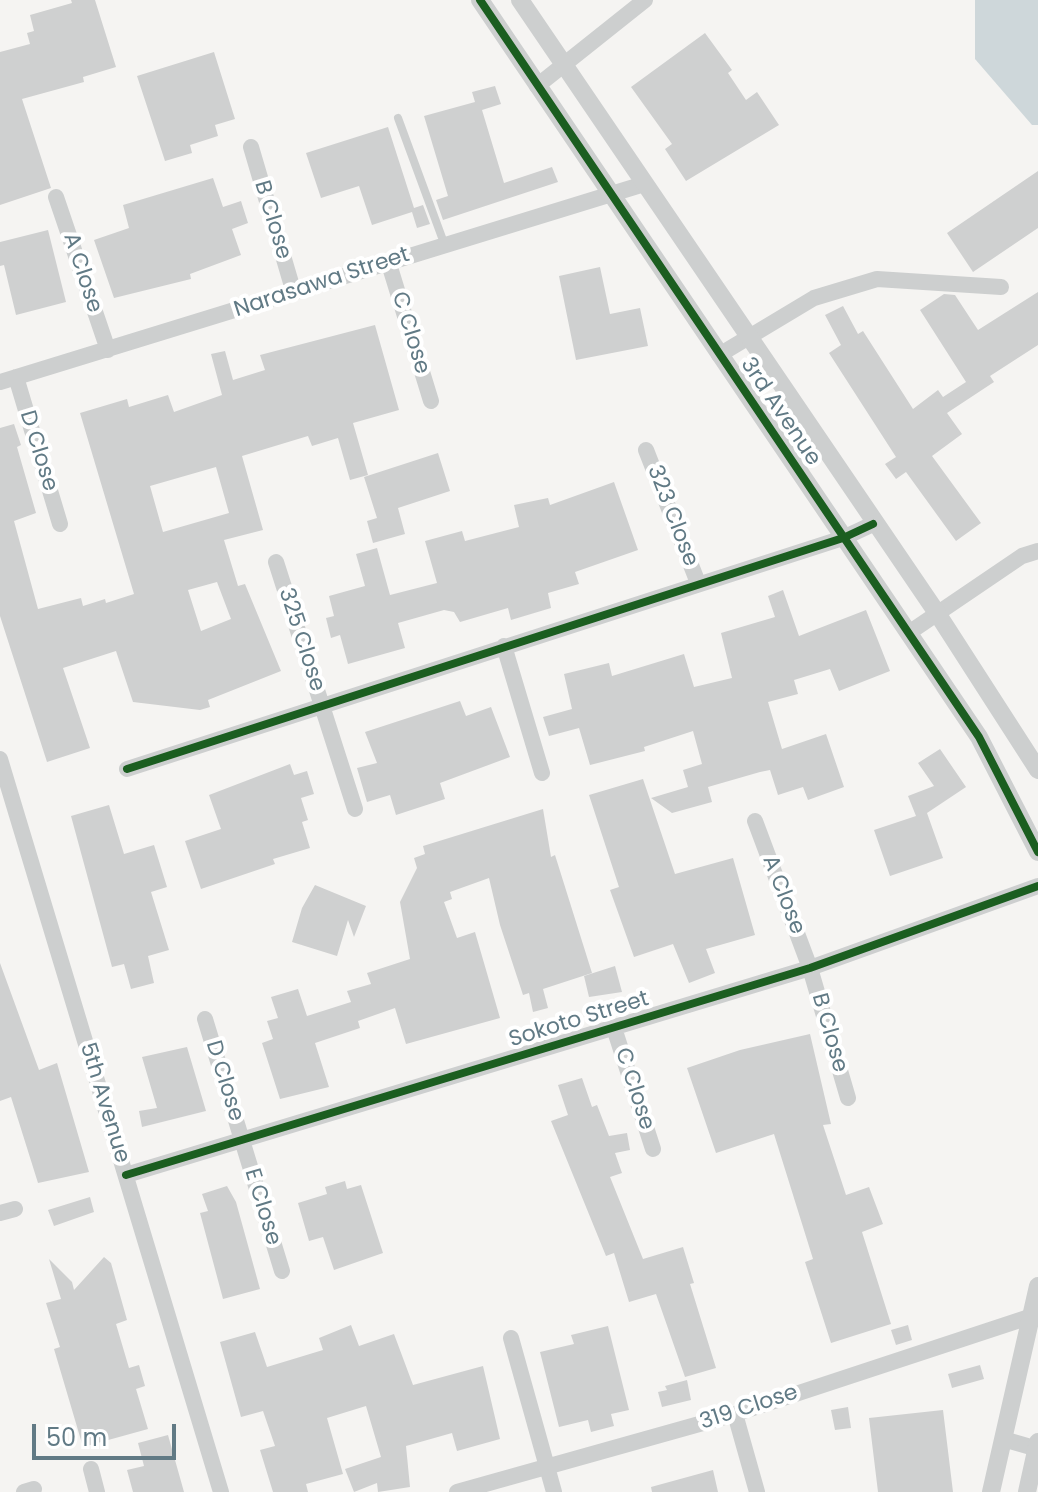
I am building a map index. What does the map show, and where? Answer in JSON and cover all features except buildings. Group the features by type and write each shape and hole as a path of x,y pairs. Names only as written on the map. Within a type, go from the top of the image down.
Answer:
{"street":[{"name":"3rd Avenue","path":"480,0 979,737 1038,852"},
{"name":"3rd Avenue","path":"520,0 873,524 937,613 1038,770"},
{"path":"537,86 565,67 645,0"},
{"name":"B Close","path":"251,147 294,293"},
{"name":"Narasawa Street","path":"8,380 389,264 444,243 644,184"},
{"name":"A Close","path":"56,197 108,350"},
{"name":"C Close","path":"389,264 431,401"},
{"path":"719,355 814,298 877,279 1001,287"},
{"name":"D Close","path":"8,380 60,524"},
{"name":"323 Close","path":"646,450 698,583"},
{"path":"127,769 843,538 873,524"},
{"path":"910,632 1022,556 1038,551"},
{"name":"325 Close","path":"276,562 355,809"},
{"path":"504,646 542,773"},
{"name":"5th Avenue","path":"0,759 5,790 126,1175 221,1492"},
{"name":"A Close","path":"755,821 810,968"},
{"name":"Sokoto Street","path":"126,1175 810,968 1038,886"},
{"name":"B Close","path":"810,968 848,1098"},
{"name":"D Close","path":"205,1019 243,1142"},
{"name":"C Close","path":"614,1028 653,1149"},
{"name":"E Close","path":"243,1142 282,1271"},
{"path":"991,1492 1036,1314 1038,1286"},
{"name":"319 Close","path":"457,1492 735,1414 1036,1314"},
{"path":"511,1338 554,1492"},
{"path":"735,1414 757,1492"},
{"path":"1003,1439 1037,1447 1027,1492"},
{"path":"91,1469 97,1492"}],"lane":[{"path":"398,118 444,243"}],"shaded area":[{"path":"975,0 1038,0 1038,125 1032,125 975,59"}],"cycle path":[{"path":"480,0 979,737 1038,852"},
{"path":"127,769 843,538 873,524"},
{"path":"126,1175 810,968 1038,886"}]}
